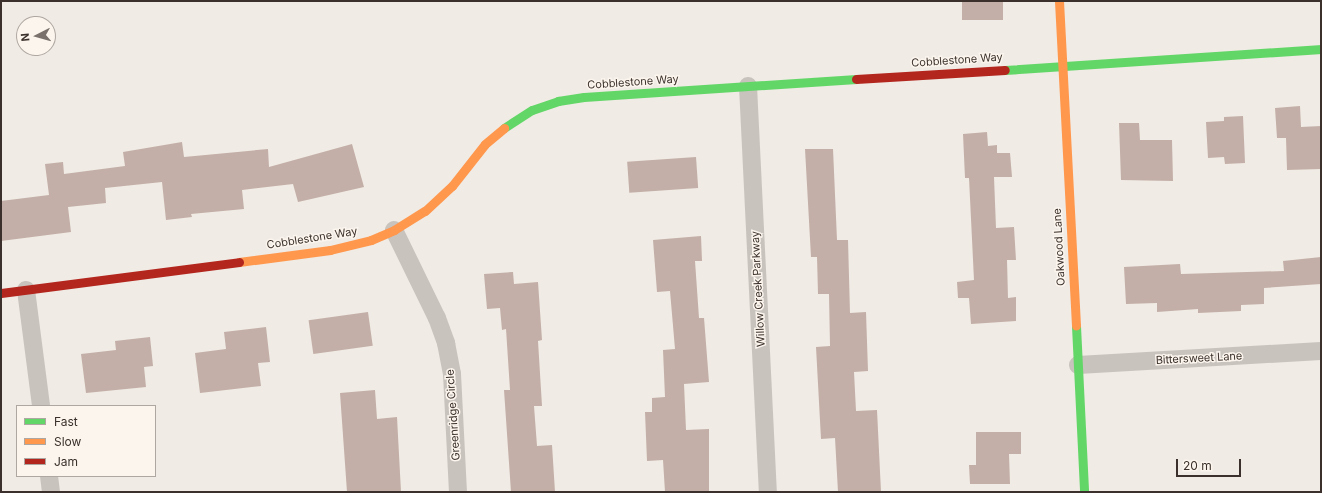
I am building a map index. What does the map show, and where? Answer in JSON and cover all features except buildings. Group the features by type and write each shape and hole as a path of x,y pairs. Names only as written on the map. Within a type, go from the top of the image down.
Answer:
{"street":[{"name":"Oakwood Lane","path":"1059,1 1084,492"},
{"name":"Cobblestone Way","path":"1,293 330,250 364,242 394,230 425,211 452,186 485,144 509,123 532,110 558,101 584,97 1321,49"},
{"name":"Willow Creek Parkway","path":"748,86 768,492"},
{"name":"Greenridge Circle","path":"394,230 437,318 446,343 452,374 458,492"},
{"path":"26,290 41,405"},
{"name":"Bittersweet Lane","path":"1078,365 1321,351"},
{"path":"49,477 52,492"}],"traffic: fast":[{"path":"1005,70 1321,49"},
{"path":"504,128 532,110 558,101 584,97 856,79"},
{"path":"1076,326 1084,492"}],"traffic: slow":[{"path":"1059,1 1076,326"},
{"path":"239,262 330,250 371,240 394,230 425,211 452,186 485,144 504,128"}],"traffic: jam":[{"path":"856,79 1005,70"},
{"path":"1,293 239,262"}]}
